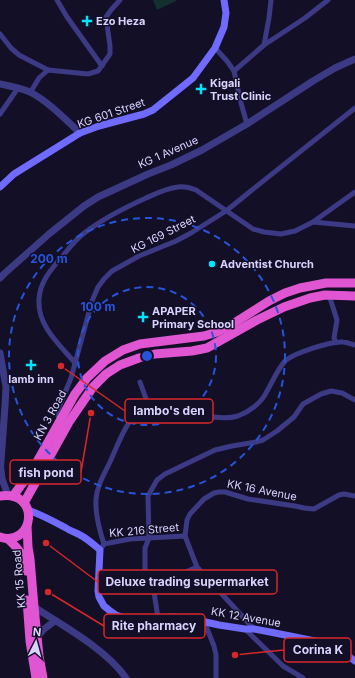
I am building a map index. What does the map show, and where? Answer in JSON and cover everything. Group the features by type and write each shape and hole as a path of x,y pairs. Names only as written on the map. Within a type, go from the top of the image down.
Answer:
{"highway":[{"name":"KN 3 Road","path":"37,472 65,420 75,394 86,378 105,361 123,350 140,344 204,336 217,332 285,292 326,283 344,282 355,284"},
{"name":"KN 3 Road","path":"65,420 93,387 106,374 120,365 138,358 155,354 208,348 257,320 284,307 310,298 329,295 355,296"},
{"path":"7,496 37,472"},
{"path":"26,507 37,472"},
{"path":"7,496 19,498 26,507"},
{"name":"KK 15 Road","path":"26,507 29,518 27,526 28,547 37,637 43,678"},
{"path":"3,538 16,537 23,533 27,526"},
{"name":"KK 15 Road","path":"3,538 20,552 25,561 30,641 36,678"}],"main road":[{"name":"KG 601 Street","path":"0,187 14,174 80,133 153,110 193,78 215,48 224,27 226,13 224,0"},
{"path":"26,507 102,547"},
{"name":"KK 12 Avenue","path":"102,547 98,591 99,597 104,606 125,618 192,618 245,630 254,629 320,642 332,646 355,661"}],"street":[{"path":"57,0 67,18 102,66"},
{"path":"0,34 11,48 19,55 48,70 88,74 98,71 110,54 106,17 120,0"},
{"path":"264,45 271,0"},
{"path":"234,71 264,45 305,18 328,0"},
{"path":"215,48 234,71 247,124"},
{"name":"KG 1 Avenue","path":"0,278 49,234 84,206 98,197 202,150 247,124 335,68 355,60"},
{"path":"30,93 39,78 48,70"},
{"path":"0,84 18,88 46,102 80,133"},
{"path":"0,114 18,88"},
{"name":"KG 169 Street","path":"65,420 58,415 57,412 76,364 92,301 98,287 104,279 112,272 139,256 176,241 226,211 355,108"},
{"path":"76,364 50,334 44,323 40,311 39,299 42,286 47,274 76,240 122,209 163,190 179,186 196,190 253,229 281,234 295,231 313,222 355,192"},
{"path":"313,222 355,226"},
{"path":"329,295 336,320 334,338 336,342"},
{"path":"102,547 96,503 97,490 124,430 140,411 150,406 174,404 214,417 220,418 238,416 248,411 262,399 280,368 291,357 317,347 336,342 355,345"},
{"path":"0,353 6,387 2,425 0,473 7,496"},
{"path":"140,382 150,406"},
{"path":"158,618 154,592 145,570 145,548 149,538 148,496 157,480 165,474 215,450 263,440 294,417 304,404 321,394 331,392 342,393 355,400"},
{"name":"KK 16 Avenue","path":"185,536 187,520 190,514 204,499 214,493 225,492 248,499 304,508 314,508 339,495 344,494 355,496"},
{"path":"185,536 197,567 254,629"},
{"name":"KK 216 Street","path":"102,547 130,539 185,536"},
{"path":"181,574 197,567"},
{"path":"34,607 93,646 110,660 126,678"},
{"path":"37,637 44,629 55,621"},
{"path":"204,621 216,655 216,678"},
{"path":"245,630 283,666 300,677"}],"green space":[{"path":"153,0 176,0 176,1 157,10"}],"place":[{"name":"Ezo Heza","path":"87,21"},
{"name":"Kigali Trust Clinic","path":"201,89"},
{"name":"Adventist Church","path":"212,264"},
{"name":"APAPER Primary School","path":"143,317"},
{"name":"lamb inn","path":"31,365"},
{"name":"lambo's den","path":"61,366"},
{"name":"fish pond","path":"91,413"},
{"name":"Deluxe trading supermarket","path":"46,543"},
{"name":"Rite pharmacy","path":"48,592"},
{"name":"Corina K","path":"235,655"}]}
